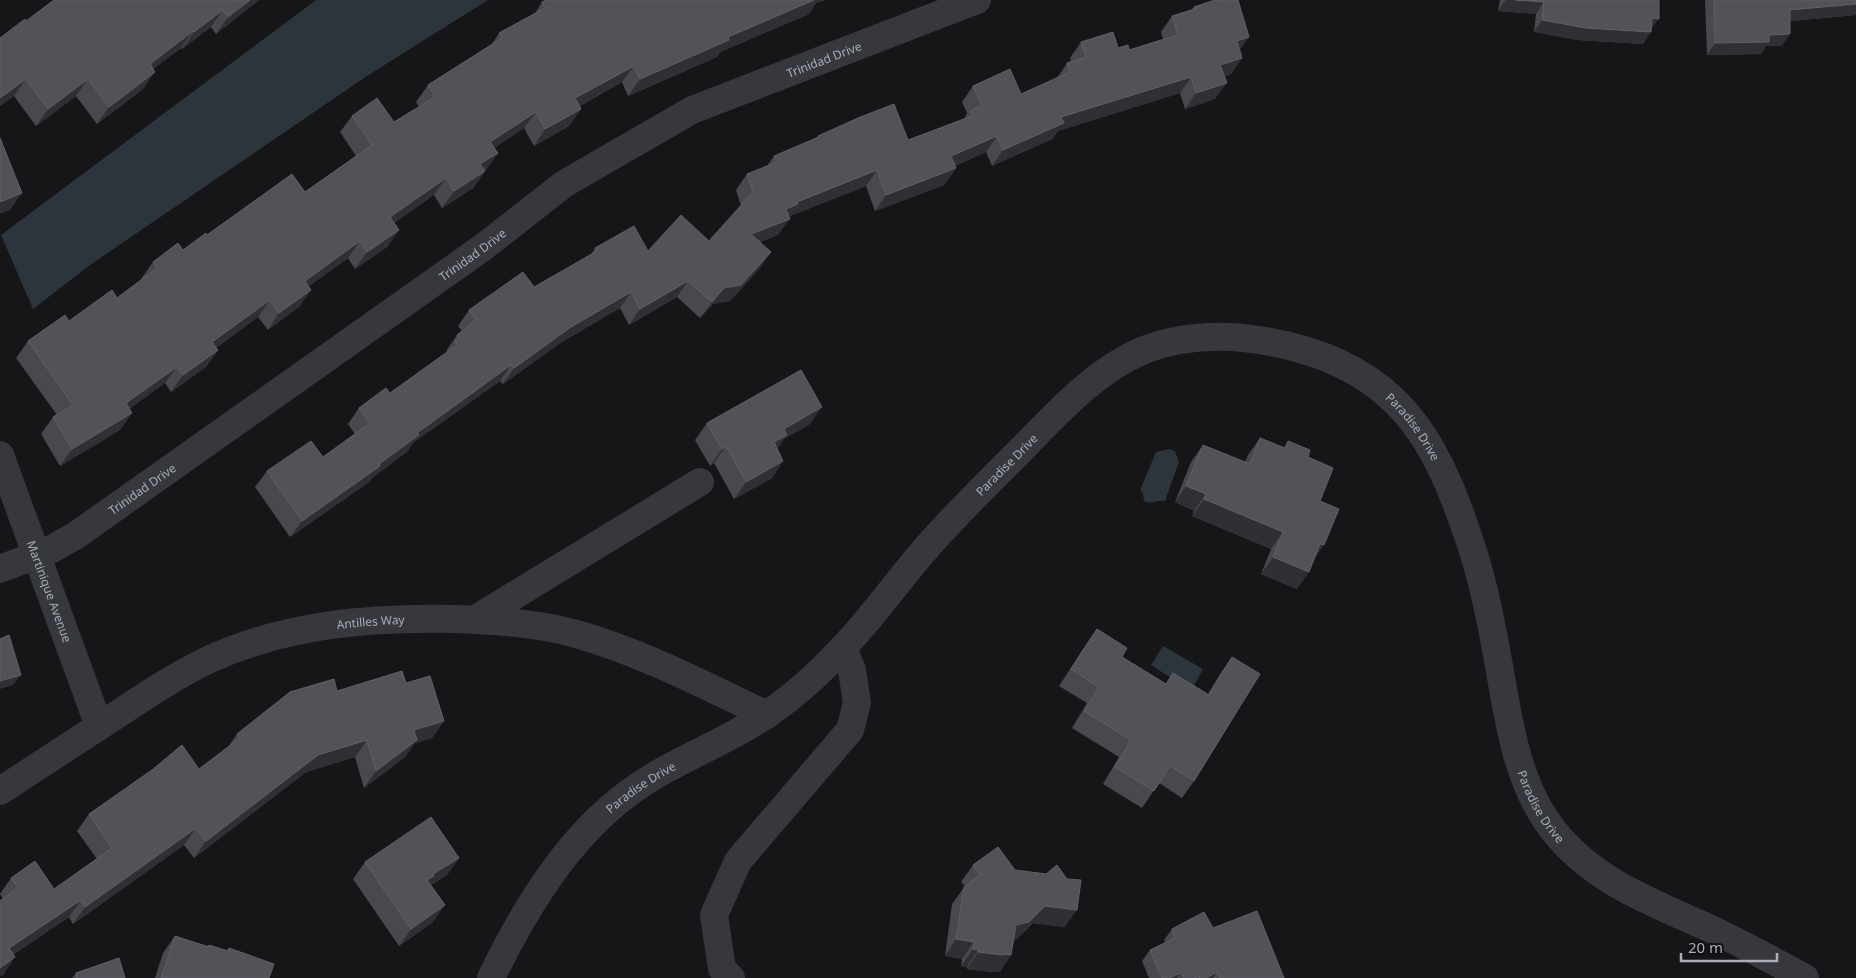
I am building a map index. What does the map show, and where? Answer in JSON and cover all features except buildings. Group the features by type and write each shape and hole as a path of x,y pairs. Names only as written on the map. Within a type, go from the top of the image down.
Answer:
{"street":[{"name":"Trinidad Drive","path":"0,569 37,555 75,536 482,248 564,184 692,110 977,0"},
{"name":"Paradise Drive","path":"491,978 510,940 537,896 568,854 604,813 645,782 767,714 800,690 842,648 929,544 1070,401 1103,373 1140,352 1177,340 1220,337 1280,344 1322,356 1356,370 1398,403 1420,431 1453,493 1480,575 1513,738 1529,789 1541,813 1555,832 1588,866 1630,892 1753,949 1804,978"},
{"name":"Martinique Avenue","path":"0,455 99,726"},
{"path":"474,620 700,482"},
{"name":"Antilles Way","path":"0,791 153,691 208,660 277,635 311,627 370,620 428,619 521,623 578,634 657,664 767,714"},
{"path":"731,978 722,969 714,915 738,861 850,730 857,703 852,670 842,648"}],"shaded area":[{"path":"316,0 488,0 367,76 90,265 33,309 1,235"},
{"path":"1169,449 1175,451 1179,462 1165,501 1149,503 1144,501 1143,493 1140,490 1156,452"},
{"path":"1163,646 1203,669 1191,691 1151,665"}]}
